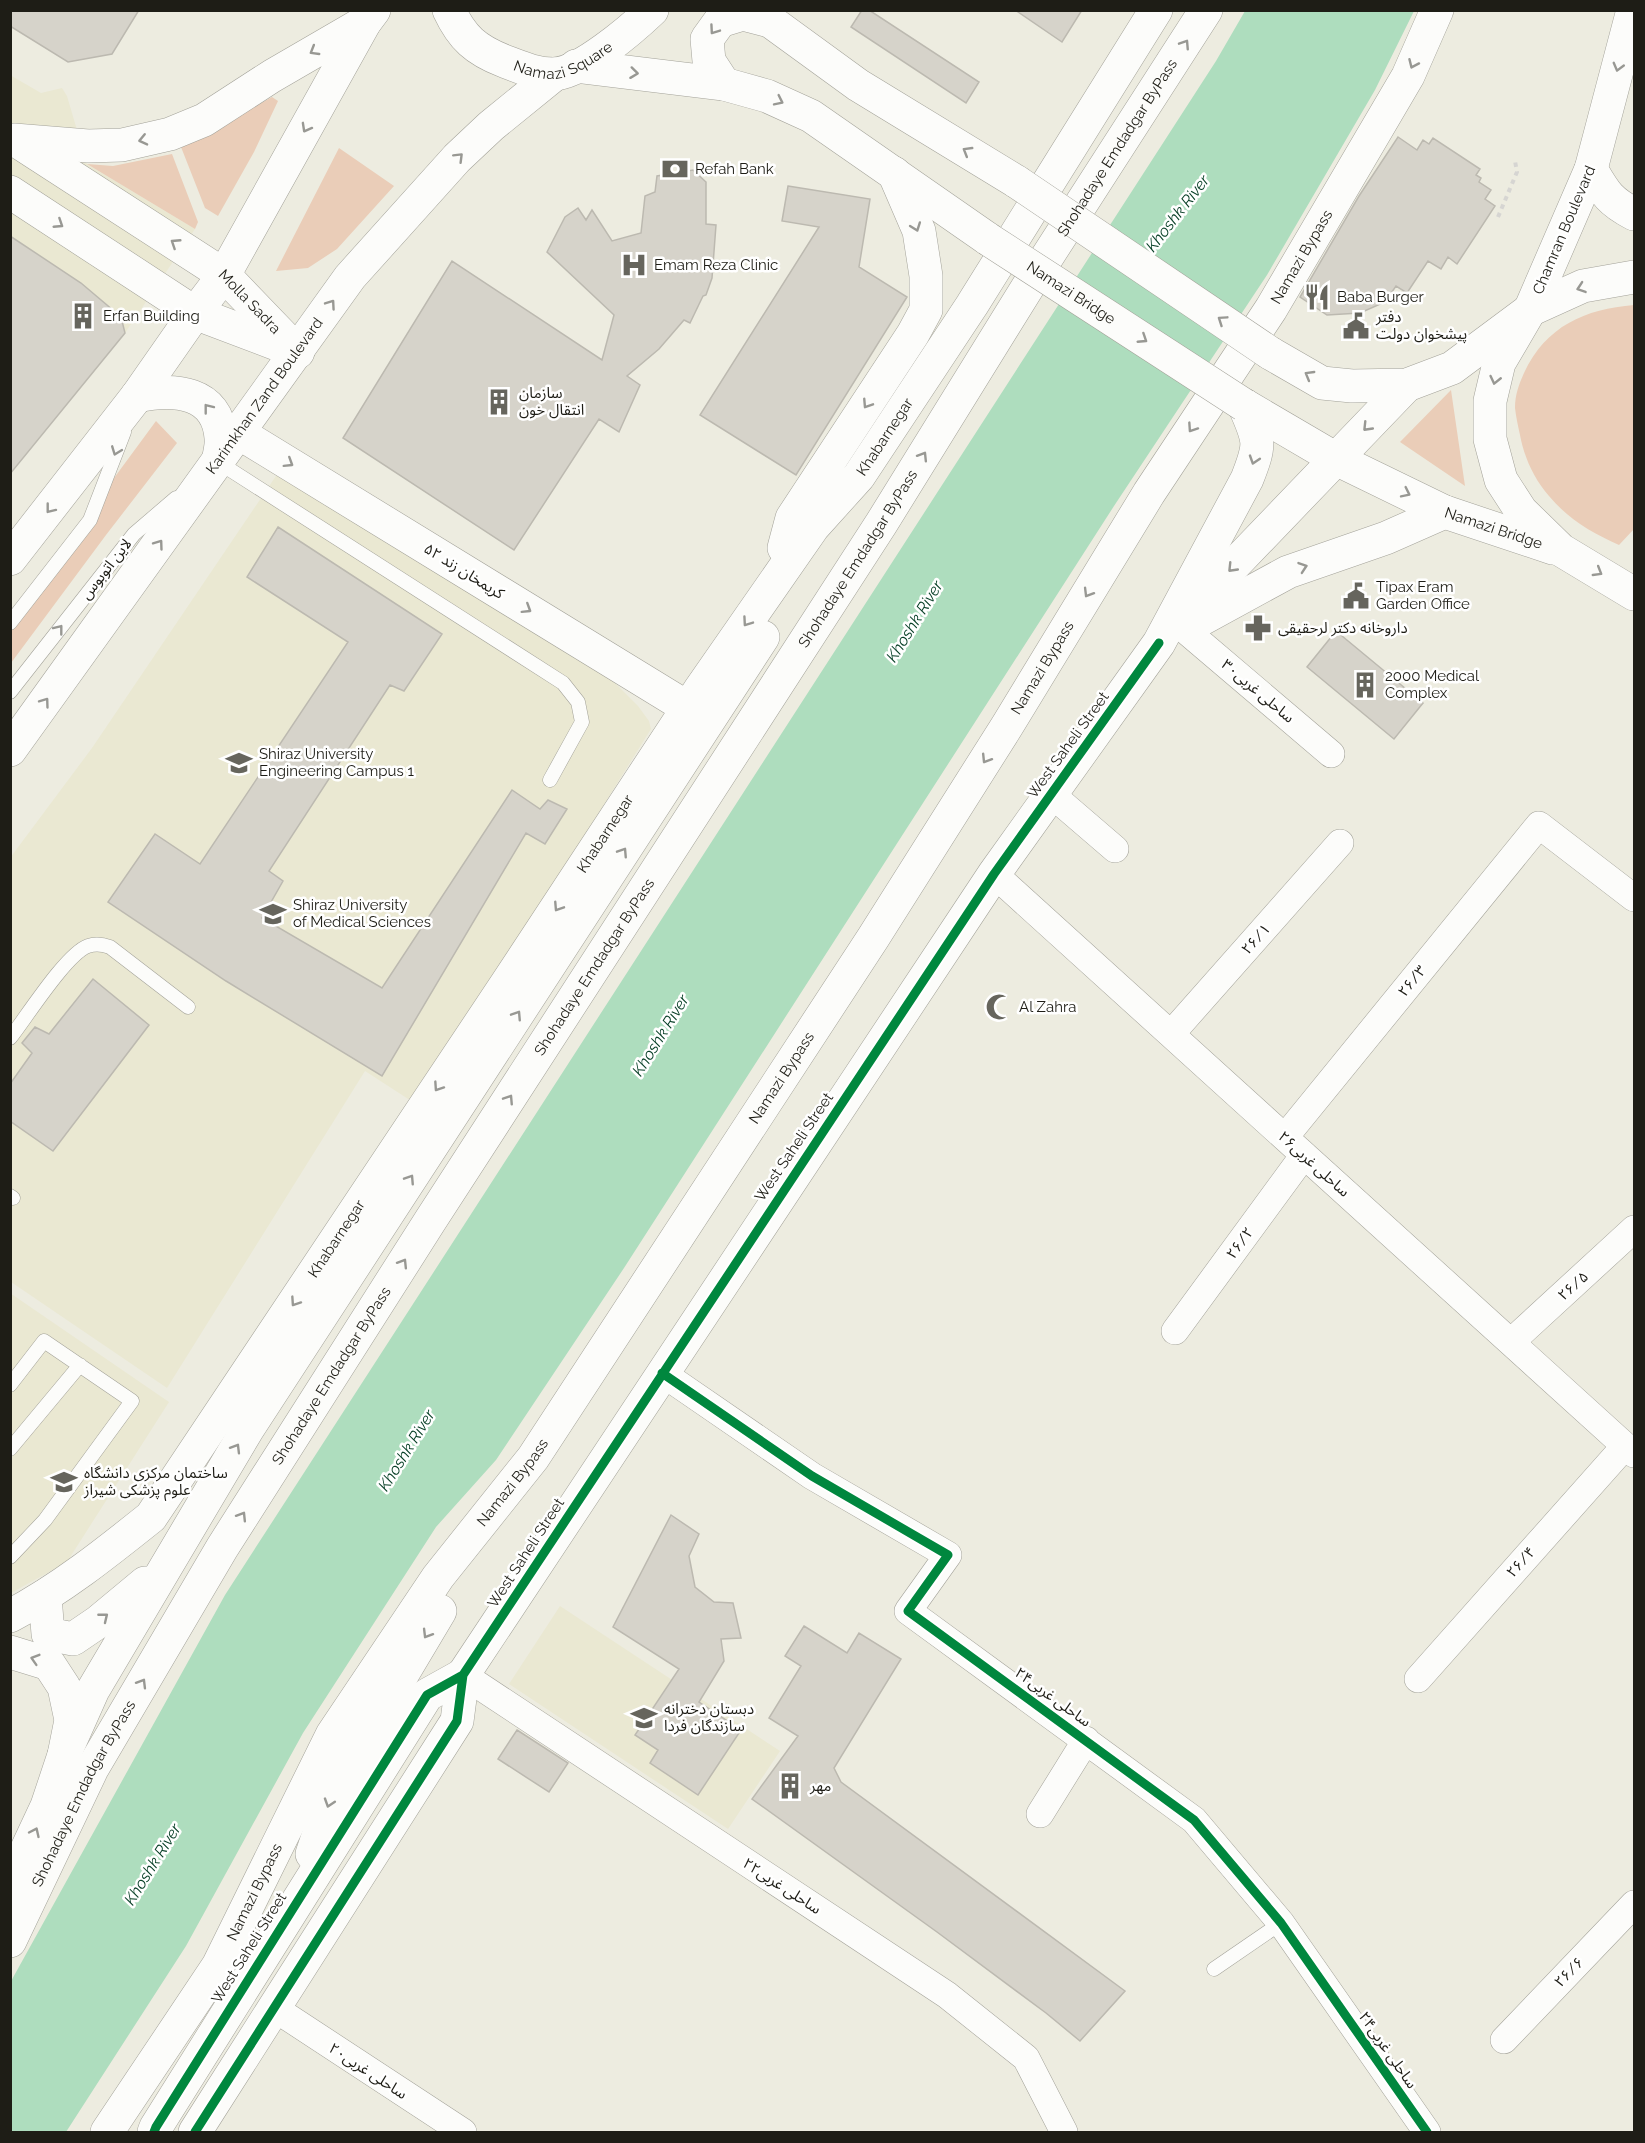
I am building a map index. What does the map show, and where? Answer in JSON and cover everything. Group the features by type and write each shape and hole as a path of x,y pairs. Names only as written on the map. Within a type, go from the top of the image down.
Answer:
{"main road":[{"name":"Namazi Square","path":"449,10 458,29 484,53 530,71 566,70 599,53 652,10"},
{"name":"Khabarnegar","path":"10,1616 86,1569 151,1517 688,708 813,527 860,476 972,305 1156,10"},
{"name":"Shohadaye Emdadgar ByPass","path":"10,1941 92,1769 222,1548 436,1211 881,524 1029,285 1206,10"},
{"name":"Namazi Bypass","path":"107,2133 218,1966 332,1736 438,1577 532,1458 873,938 1007,726 1149,493 1271,309 1408,76 1437,10"},
{"name":"Chamran Boulevard","path":"1561,550 1521,511 1501,480 1490,439 1490,401 1499,363 1530,310 1591,169 1633,10"},
{"path":"724,84 709,61 707,39 720,21 743,14 760,15 858,85 1017,182 1270,353 1322,383 1352,386 1407,385 1452,368 1530,310 1583,286 1635,277"},
{"path":"12,139 88,147 122,145 170,134 204,120 369,16"},
{"path":"10,559 138,396 224,275 369,16"},
{"name":"Namazi Bridge","path":"566,70 724,84 768,96 811,116 988,239 1244,405 1336,459 1445,512 1561,550"},
{"name":"Karimkhan Zand Boulevard","path":"10,750 350,277 457,158 491,126 566,70"},
{"name":"Molla Sadra","path":"12,139 224,275 298,352"},
{"path":"1591,169 1607,196 1622,208 1635,214"},
{"path":"774,582 792,518 913,334 926,310 926,276 919,231 894,173"},
{"name":"Molla Sadra","path":"10,192 195,313 298,352"},
{"path":"1171,636 1407,385"},
{"path":"138,396 156,392 179,392 202,399 218,421 221,440 218,462"},
{"path":"1171,636 1247,479 1256,455 1258,438 1244,405"},
{"name":"کریمخان زند ۵۲","path":"239,433 688,708"},
{"path":"10,1885 47,1806 64,1755 93,1689 247,1430 825,543 860,476"},
{"path":"1171,636 1288,572 1386,538 1445,512"},
{"path":"1561,550 1635,594"},
{"name":"West Saheli Street","path":"195,2133 457,1721 463,1675 994,874 1051,794 1171,636"},
{"path":"298,1899 334,1789 532,1458"},
{"path":"45,1596 48,1634 73,1639 98,1622 165,1567"},
{"path":"10,1652 49,1664 64,1687 71,1720 64,1755"},
{"name":"West Saheli Street","path":"154,2133 427,1695 463,1675"}],"street":[{"name":"ساحلی غربی۳۰","path":"1171,636 1331,754"},
{"path":"1051,794 1115,849"},
{"name":"۲۶/۳","path":"1284,1137 1539,825 1635,898"},
{"name":"۲۶/۱","path":"1171,1034 1340,843"},
{"name":"ساحلی غربی۲۶","path":"994,874 1630,1450"},
{"name":"۲۶/۲","path":"1175,1330 1304,1155"},
{"name":"۲۶/۵","path":"1510,1342 1635,1229"},
{"name":"ساحلی غربی۲۴","path":"662,1374 812,1476 948,1555 908,1611 1194,1820 1281,1923 1427,2133"},
{"name":"۲۶/۴","path":"1418,1679 1630,1450"},
{"name":"ساحلی غربی۲۲","path":"463,1675 947,1995 1026,2058 1064,2133"},
{"path":"1040,1814 1086,1740"},
{"name":"۲۶/۶","path":"1504,2040 1635,1904"},
{"name":"ساحلی غربی۲۰","path":"274,2008 431,2124 463,2133"}],"lane":[{"path":"10,623 90,520 138,396"},
{"path":"218,462 563,683 578,702 582,722 550,780"},
{"name":"لاین اتوبوس","path":"10,692 134,534 218,462"},
{"path":"10,1038 70,959 86,946 100,943 110,946 188,1007"},
{"path":"10,1385 44,1341 132,1401 45,1520 10,1557"},
{"path":"10,1449 80,1365"},
{"path":"1214,1968 1281,1923"}],"path":[{"path":"1498,217 1517,171 1515,161"}],"shaded area":[{"path":"10,75 41,93 62,88 67,96 87,164 195,229 125,333 75,394 11,342"},
{"path":"272,97 278,101 254,152 218,216 205,208 181,147"},
{"path":"339,148 394,186 337,249 308,268 276,271"},
{"path":"172,154 198,222 195,229 87,164 113,166"},
{"path":"1634,305 1634,529 1619,545 1572,518 1544,489 1534,475 1524,451 1515,403 1520,381 1533,357 1556,332 1583,316 1616,307"},
{"path":"1451,390 1465,486 1400,442"},
{"path":"156,421 177,443 11,663 11,618"},
{"name":"Shiraz University of Medical Sciences","path":"282,467 608,676 638,706 649,721 651,729 419,1106 365,1071 167,1388 11,1282 10,858 92,748"},
{"name":"ساختمان مرکزی دانشگاه علوم پزشکی شیراز","path":"10,1293 169,1402 67,1562 11,1593"},
{"name":"دبستان دخترانه سازندگان فردا","path":"560,1606 780,1751 728,1829 509,1684"}],"water":[{"name":"Khoshk River","path":"1245,11 1414,11 1375,90 1267,275 1114,506 624,1268 496,1460 436,1527 303,1733 186,1946 66,2132 11,2132 10,1983 225,1595 1216,61"}],"building":[{"path":"10,10 139,10 112,54 68,62 10,26"},
{"path":"862,10 869,10 979,82 966,103 851,27"},
{"path":"1015,10 1082,10 1062,42"},
{"path":"1398,137 1417,150 1423,140 1429,144 1433,138 1480,169 1476,175 1481,178 1479,182 1491,190 1485,199 1495,206 1457,264 1448,257 1441,269 1428,261 1407,293 1396,286 1385,302 1360,313 1327,315 1300,297 1359,196"},
{"name":"سازمان انتقال خون","path":"693,170 706,182 706,224 716,225 712,278 706,295 703,296 690,323 684,320 659,349 627,376 640,385 619,432 599,419 514,550 343,438 452,261 602,360 614,315 547,252 565,217 578,208 586,220 592,210 612,241 641,233 645,196 655,192 657,176"},
{"path":"788,186 870,199 859,267 907,297 796,475 700,415 819,227 782,221"},
{"name":"Erfan Building","path":"10,236 81,283 121,317 125,333 10,474"},
{"path":"278,527 442,634 404,691 390,685 269,871 283,881 262,918 382,988 512,790 540,809 548,800 567,809 545,844 526,833 382,1076 226,981 108,902 155,834 200,864 348,642 247,577"},
{"name":"2000 Medical Complex","path":"1336,631 1423,703 1394,739 1307,667"},
{"path":"93,979 149,1025 53,1151 10,1121 10,1084 32,1053 22,1043 35,1027 49,1034"},
{"path":"671,1515 699,1534 689,1556 695,1587 714,1602 733,1603 741,1638 721,1639 724,1661 699,1702 741,1730 698,1795 650,1763 658,1750 635,1735 679,1669 613,1627"},
{"path":"804,1626 847,1653 859,1633 901,1659 834,1768 841,1782 1125,1991 1080,2041 937,1932 752,1799 798,1736 769,1718 801,1666 785,1656"},
{"path":"517,1730 568,1763 549,1792 498,1759"}],"cycle path":[{"path":"195,2132 457,1721 463,1675 994,874 1159,643"},
{"path":"662,1373 812,1476 948,1555 908,1611 1194,1820 1281,1923 1427,2132"},
{"path":"154,2132 427,1695 463,1675"}],"place":[{"name":"Refah Bank","path":"675,169"},
{"name":"Emam Reza Clinic","path":"634,265"},
{"name":"Baba Burger","path":"1317,297"},
{"name":"Erfan Building","path":"83,316"},
{"name":"دفتر پیشخوان دولت","path":"1356,326"},
{"name":"سازمان انتقال خون","path":"499,402"},
{"name":"Tipax Eram Garden Office","path":"1356,596"},
{"name":"داروخانه دکتر لرحقیقی","path":"1258,628"},
{"name":"2000 Medical Complex","path":"1365,685"},
{"name":"Shiraz University Engineering Campus 1","path":"239,763"},
{"name":"Shiraz University of Medical Sciences","path":"273,914"},
{"name":"Al Zahra","path":"999,1007"},
{"name":"ساختمان مرکزی دانشگاه علوم پزشکی شیراز","path":"64,1482"},
{"name":"دبستان دخترانه سازندگان فردا","path":"644,1718"},
{"name":"مهر","path":"790,1786"}]}
